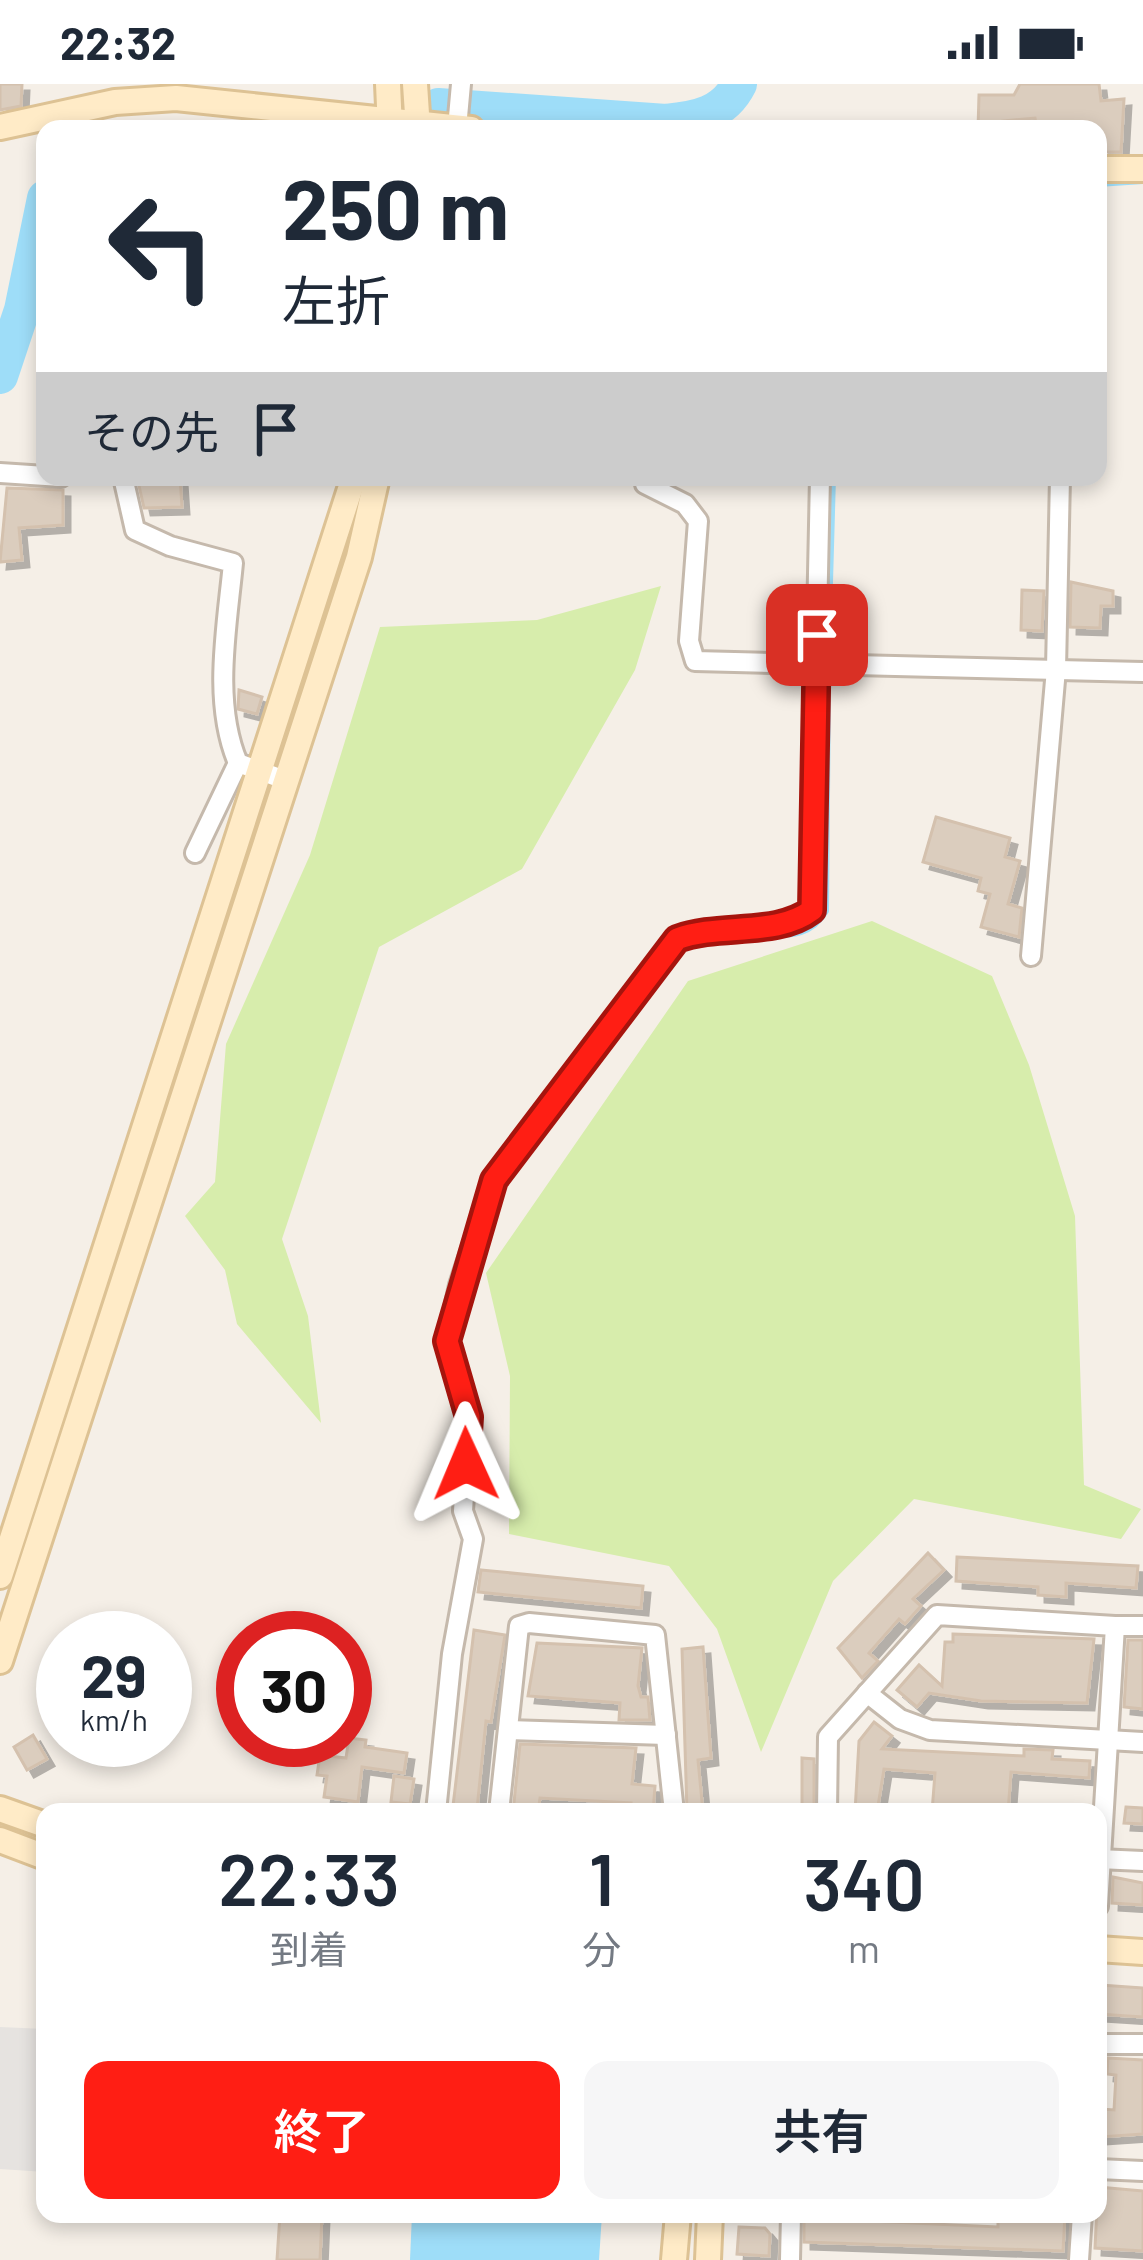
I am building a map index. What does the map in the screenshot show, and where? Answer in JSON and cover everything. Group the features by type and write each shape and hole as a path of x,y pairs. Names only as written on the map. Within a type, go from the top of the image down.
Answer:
{"street":[{"path":"388,84 390,120"},
{"path":"415,84 418,120"},
{"path":"460,88 462,120"},
{"path":"0,127 88,96 176,98 293,120"},
{"path":"1107,170 1143,169"},
{"path":"0,473 36,475"},
{"path":"125,486 135,530 233,563 223,664 230,745 238,763 274,776"},
{"path":"0,1661 274,776 352,486"},
{"path":"0,1576 274,776 358,557 375,486"},
{"path":"649,486 685,504 698,521 688,640 695,661 1143,672"},
{"path":"437,1803 452,1654 473,1539 463,1511 469,1417 447,1341 480,1222 494,1180 677,939 722,928 793,925 812,910 820,486"},
{"path":"1030,956 1056,669 1060,486"},
{"path":"195,853 238,763"},
{"path":"827,1803 828,1737 937,1615 1143,1626"},
{"path":"501,1803 519,1626 529,1623 655,1635 673,1803"},
{"path":"1103,1803 1114,1626"},
{"path":"867,1693 900,1719 930,1730 1143,1742"},
{"path":"508,1730 666,1735"},
{"path":"0,1809 36,1822"},
{"path":"0,1840 36,1854"},
{"path":"1107,1859 1143,1861"},
{"path":"1107,1950 1143,1952"},
{"path":"1107,2044 1143,2044"},
{"path":"1107,2169 1143,2171"},
{"path":"674,2260 677,2223"},
{"path":"708,2260 710,2223"},
{"path":"790,2260 791,2223"},
{"path":"1079,2260 1081,2223"}],"green space":[{"path":"661,586 635,670 522,869 379,947 282,1239 308,1316 321,1423 237,1324 225,1270 185,1216 215,1182 226,1044 310,855 380,627 537,620"},
{"path":"872,921 992,976 1029,1065 1075,1216 1084,1485 1141,1509 1121,1539 914,1499 833,1581 761,1752 717,1629 669,1566 509,1534 510,1376 486,1273 688,981"}],"shaded area":[{"path":"0,2027 36,2029 36,2171 0,2169"}],"water":[{"path":"412,2223 601,2223 599,2260 410,2260"}],"building":[{"path":"0,84 22,84 21,106 0,110"},
{"path":"1020,84 1099,84 1101,101 1124,99 1121,152 1107,152 1107,120 978,120 979,95 1014,95"},
{"path":"139,486 181,486 182,507 144,508"},
{"path":"7,488 63,490 63,525 19,528 22,560 0,562"},
{"path":"1071,582 1113,591 1113,606 1101,606 1100,628 1070,627"},
{"path":"1022,590 1044,591 1042,631 1021,630"},
{"path":"239,690 262,697 257,714 238,709"},
{"path":"936,817 1010,838 1005,857 1020,861 1008,904 1022,908 1019,937 981,927 990,894 978,891 981,878 923,862"},
{"path":"928,1553 944,1570 913,1599 921,1606 905,1624 899,1619 869,1653 878,1661 862,1678 838,1648"},
{"path":"957,1557 1138,1566 1136,1588 1066,1583 1066,1597 1038,1595 1038,1587 956,1581"},
{"path":"481,1570 643,1586 641,1608 478,1592"},
{"path":"474,1630 505,1635 491,1722 486,1721 478,1803 453,1803"},
{"path":"953,1634 1094,1639 1087,1703 981,1701 929,1693 917,1707 897,1690 919,1665 942,1686 945,1642 953,1642"},
{"path":"1128,1640 1143,1640 1143,1709 1124,1707"},
{"path":"537,1643 642,1648 638,1686 641,1697 648,1697 650,1720 619,1720 620,1703 528,1696"},
{"path":"703,1647 711,1758 698,1760 702,1803 687,1803 682,1649"},
{"path":"874,1722 892,1736 882,1749 1024,1756 1024,1749 1053,1750 1052,1759 1090,1761 1089,1778 1011,1772 1009,1803 933,1803 935,1773 884,1769 878,1803 856,1803 859,1741"},
{"path":"33,1735 36,1765 27,1770 14,1747"},
{"path":"520,1744 636,1748 632,1784 655,1786 654,1803 540,1798 539,1803 514,1803"},
{"path":"372,1748 407,1753 404,1773 362,1767 372,1767"},
{"path":"802,1758 814,1759 814,1803 802,1803"},
{"path":"318,1767 362,1767 358,1802 324,1797 327,1776 317,1775"},
{"path":"394,1776 414,1779 410,1803 391,1802"},
{"path":"1126,1807 1143,1808 1143,1824 1124,1823"},
{"path":"1113,1877 1143,1883 1143,1905 1112,1903"},
{"path":"1107,1985 1143,1988 1143,2017 1107,2015"},
{"path":"1108,2058 1143,2060 1143,2134 1107,2137 1107,2109 1114,2110 1116,2075 1107,2074"},
{"path":"1107,2188 1143,2191 1143,2251 1095,2248 1096,2223 1107,2223"},
{"path":"279,2223 322,2223 320,2260 277,2260"},
{"path":"804,2223 998,2227 998,2223 1065,2223 1063,2251 804,2242"},
{"path":"739,2227 765,2228 770,2234 769,2256 737,2254"}],"waterway":[{"path":"681,120 726,102 739,84"},
{"path":"438,106 638,120"},
{"path":"1107,183 1143,181"},
{"path":"0,376 22,310 36,242"},
{"path":"828,652 833,486"},
{"path":"759,936 805,931 826,911 828,679"}],"route":[{"path":"466,1464 469,1417 454,1379 447,1341 459,1286 494,1180 677,939 700,930 793,925 812,910 817,635"}]}
